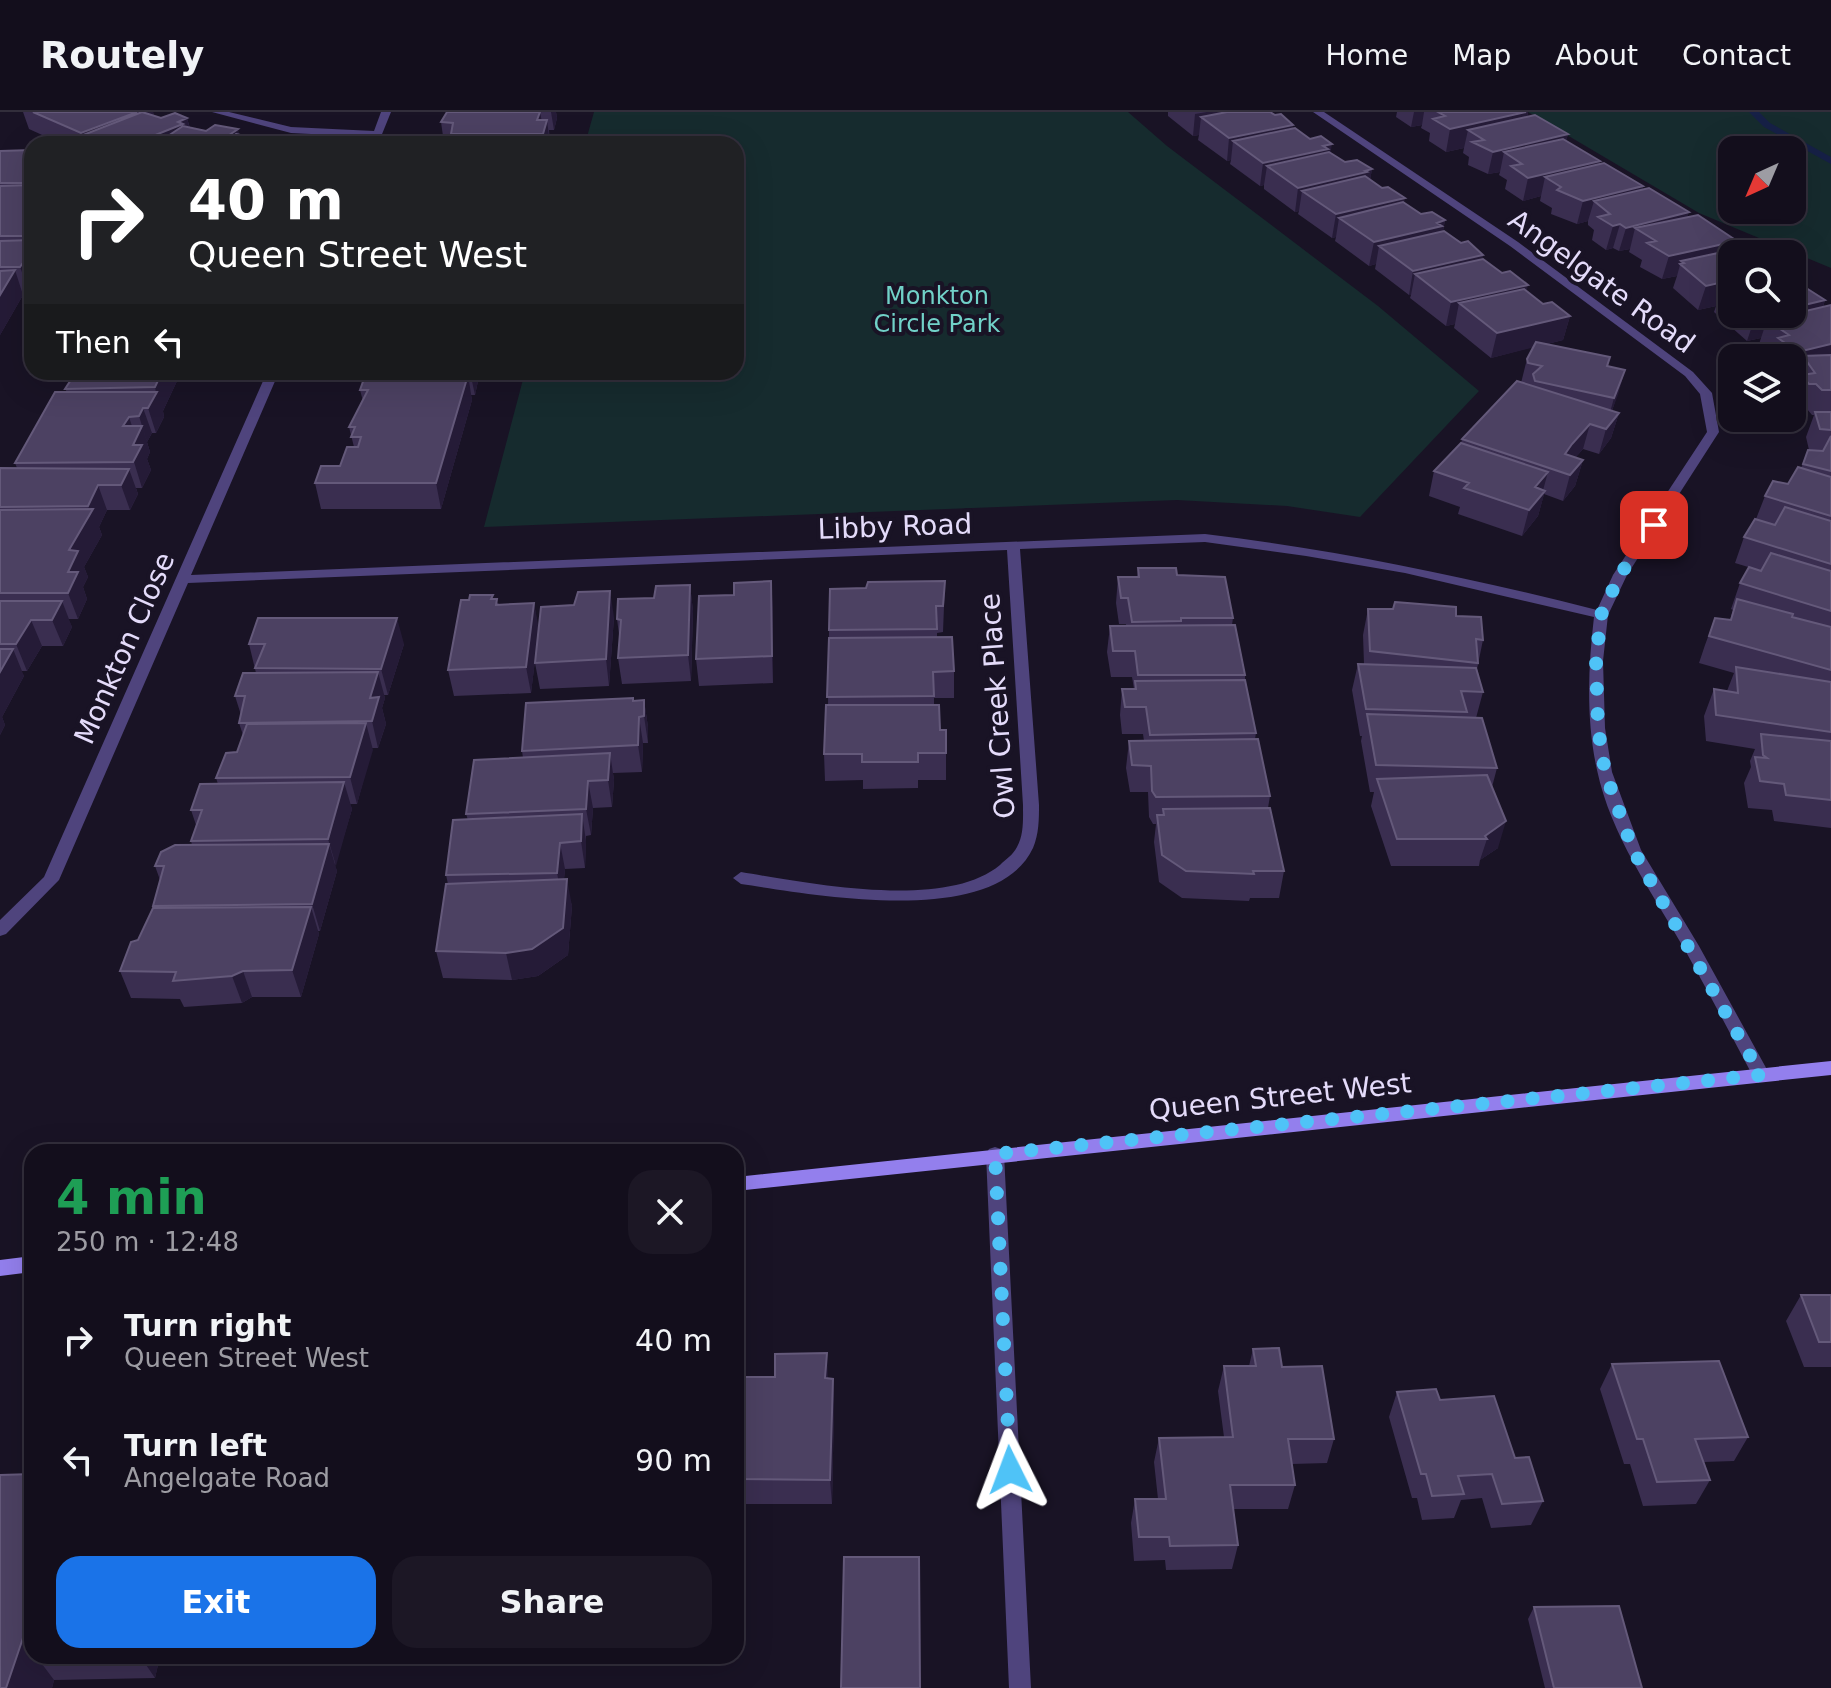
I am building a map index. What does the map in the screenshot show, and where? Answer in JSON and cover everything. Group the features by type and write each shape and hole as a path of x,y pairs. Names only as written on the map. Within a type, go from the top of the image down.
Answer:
{"main road":[{"name":"Queen Street West","path":"744,1183 995,1154 1831,1068"},
{"path":"0,1268 24,1265"}],"street":[{"path":"217,112 291,130 347,136"},
{"path":"376,136 386,112"},
{"name":"Angelgate Road","path":"1318,112 1582,293 1689,374 1706,393 1712,415 1708,441 1620,575 1601,615 1596,661 1598,728 1605,772 1633,850 1761,1075"},
{"name":"Monkton Close","path":"0,930 51,880 270,380"},
{"name":"Libby Road","path":"183,579 1205,538 1279,546 1407,569 1601,615"},
{"name":"Owl Creek Place","path":"741,878 872,896 920,895 967,888 998,875 1020,857 1031,831 1031,805 1013,547"},
{"path":"995,1154 1020,1688"}],"green space":[{"name":"Monkton Circle Park","path":"594,112 1128,112 1167,146 1378,306 1479,391 1360,517 1287,506 1177,500 484,527 523,380 744,380 744,136 587,136"},
{"path":"1528,112 1831,112 1831,268 1806,258 1806,240 1764,240 1725,224 1806,224 1806,136 1718,136 1718,221 1699,213"}],"building":[{"path":"33,112 137,112 81,133"},
{"path":"142,112 161,118 175,113 187,118 178,122 183,124 153,136 83,135"},
{"path":"447,112 540,112 537,120 547,120 543,134 451,134 453,123 441,122"},
{"path":"1227,112 1281,114 1293,125 1229,138 1201,117"},
{"path":"1438,112 1526,112 1450,129 1433,119 1445,116"},
{"path":"1535,115 1568,134 1493,152 1472,142 1484,140 1468,130"},
{"path":"215,125 238,129 228,136 168,136 183,126 206,131"},
{"path":"1295,128 1310,139 1321,136 1332,144 1323,146 1328,149 1263,163 1233,141"},
{"path":"1563,139 1600,161 1528,178 1511,166 1522,164 1504,152"},
{"path":"24,150 24,183 0,183 0,151"},
{"path":"1329,152 1345,162 1357,160 1372,169 1298,188 1267,166"},
{"path":"1604,163 1643,186 1583,201 1557,190 1561,187 1545,177"},
{"path":"1365,176 1405,198 1336,214 1302,191"},
{"path":"24,185 24,236 0,236 0,186"},
{"path":"1649,188 1689,212 1626,228 1620,224 1613,226 1598,217 1610,214 1594,201"},
{"path":"1403,202 1421,214 1432,212 1445,220 1437,223 1442,226 1374,242 1339,218"},
{"path":"1698,215 1736,240 1718,240 1718,245 1669,256 1647,243 1656,241 1635,228"},
{"path":"1444,231 1461,243 1468,241 1483,255 1413,271 1379,246"},
{"path":"24,240 24,261 20,267 0,267 0,241"},
{"path":"1718,253 1718,283 1706,286 1680,264 1684,263 1681,261"},
{"path":"1483,259 1502,273 1510,271 1528,285 1451,302 1415,274"},
{"path":"15,270 0,295 0,271"},
{"path":"1806,288 1825,300 1806,305"},
{"path":"1524,289 1543,304 1552,302 1570,316 1497,333 1459,303"},
{"path":"1831,305 1831,344 1806,350 1806,344 1787,344 1778,338 1789,335 1779,328 1806,328 1806,311"},
{"path":"1536,342 1610,357 1607,366 1625,370 1614,398 1535,381 1533,374 1542,366 1528,363 1527,359"},
{"path":"1831,355 1831,390 1822,390 1806,380 1806,374 1815,373 1806,356"},
{"path":"71,380 158,380 155,387 65,389"},
{"path":"364,380 467,380 436,483 315,483 321,466 340,466 347,447 358,447 361,437 351,437 355,427 349,427 368,390 360,390"},
{"path":"1517,381 1619,413 1606,429 1590,424 1572,444 1565,454 1583,460 1570,475 1462,439"},
{"path":"55,392 157,392 148,408 143,408 139,416 129,417 123,426 142,426 133,445 142,445 133,462 15,463"},
{"path":"1815,412 1831,412 1831,430 1820,429"},
{"path":"1831,436 1831,471 1803,464 1808,450 1823,451"},
{"path":"1461,443 1548,472 1535,487 1545,491 1529,510 1464,488 1469,483 1434,471"},
{"path":"1798,467 1831,477 1831,516 1765,496 1773,481 1788,484"},
{"path":"0,468 129,469 121,485 98,485 88,506 0,507"},
{"path":"1785,507 1831,521 1831,564 1744,537 1755,519 1775,525"},
{"path":"93,509 69,550 78,551 68,572 78,572 68,593 0,593 0,510"},
{"path":"1771,553 1831,571 1831,611 1740,583 1749,567 1761,571"},
{"path":"1138,568 1176,568 1177,575 1225,577 1233,618 1132,622 1128,598 1121,598 1118,577 1139,577"},
{"path":"771,581 772,656 696,659 699,596 734,595 734,583"},
{"path":"945,581 943,606 936,606 937,629 829,630 830,589 866,588 868,582"},
{"path":"690,585 688,655 618,658 621,620 617,619 618,599 654,598 656,586"},
{"path":"610,591 606,659 535,663 541,607 574,605 578,592"},
{"path":"470,595 493,595 491,599 497,599 496,605 534,603 526,667 448,670 461,600 469,600"},
{"path":"1737,599 1831,627 1831,670 1709,636 1715,618 1731,620"},
{"path":"0,601 62,601 52,620 31,620 16,644 0,644"},
{"path":"1395,602 1456,607 1456,616 1481,617 1483,640 1476,639 1478,663 1370,651 1368,609 1393,609"},
{"path":"258,618 397,618 381,669 255,668 265,644 249,644"},
{"path":"1235,625 1245,675 1138,675 1135,651 1113,651 1110,626"},
{"path":"952,637 954,671 933,672 934,696 827,697 829,638"},
{"path":"0,649 13,649 0,672"},
{"path":"1358,664 1476,668 1483,692 1461,691 1467,712 1366,709"},
{"path":"1736,667 1831,682 1831,732 1716,715 1714,689 1738,693"},
{"path":"378,672 370,698 379,697 372,721 239,723 245,696 235,696 243,673"},
{"path":"1245,680 1256,733 1150,735 1146,707 1125,707 1122,689 1136,689 1135,681"},
{"path":"633,698 633,701 644,700 644,716 639,717 638,745 522,751 526,703"},
{"path":"826,705 939,705 940,730 946,730 946,753 918,753 918,762 862,762 862,754 824,754"},
{"path":"1367,714 1482,718 1497,768 1376,765"},
{"path":"366,723 350,777 216,778 226,753 237,752 247,724"},
{"path":"1761,734 1831,741 1831,800 1786,795 1784,784 1760,781 1755,757 1767,758 1763,755"},
{"path":"1258,739 1270,796 1156,797 1152,791 1151,766 1132,765 1129,741"},
{"path":"610,753 608,780 588,781 586,809 466,814 474,760"},
{"path":"1487,775 1506,821 1485,836 1487,839 1397,839 1377,779"},
{"path":"344,782 328,839 191,841 202,810 191,810 200,784"},
{"path":"1270,808 1284,871 1253,871 1254,874 1186,871 1162,855 1157,815 1164,815 1163,809"},
{"path":"582,814 581,841 560,843 557,873 446,875 453,820"},
{"path":"329,844 312,904 153,906 164,866 155,866 161,852 175,845"},
{"path":"567,879 563,928 532,949 506,953 436,951 446,884"},
{"path":"311,907 292,970 243,971 232,976 173,981 176,972 120,971 131,942 138,940 153,908"},
{"path":"1801,1295 1831,1295 1831,1342 1819,1342"},
{"path":"1279,1348 1282,1367 1322,1366 1334,1439 1288,1439 1295,1485 1230,1485 1238,1545 1170,1546 1169,1537 1139,1537 1135,1499 1166,1499 1159,1438 1233,1437 1224,1366 1256,1366 1253,1349"},
{"path":"827,1353 825,1378 833,1379 830,1480 744,1479 744,1377 775,1377 775,1354"},
{"path":"1719,1361 1748,1437 1695,1439 1710,1480 1657,1482 1643,1439 1637,1439 1612,1364"},
{"path":"1436,1389 1440,1400 1494,1396 1515,1458 1529,1457 1543,1501 1502,1504 1492,1474 1458,1476 1464,1494 1432,1496 1426,1474 1421,1474 1397,1392"},
{"path":"24,1474 24,1638 6,1688 0,1688 0,1475"},
{"path":"844,1557 919,1557 920,1688 841,1688"},
{"path":"1619,1606 1642,1688 1554,1688 1534,1607"}],"waterway":[{"path":"1754,112 1767,125 1831,161"}],"route":[{"path":"1010,1470 995,1154 1761,1075 1693,950 1633,850 1605,772 1598,728 1596,661 1601,615 1620,575 1654,525"}]}
